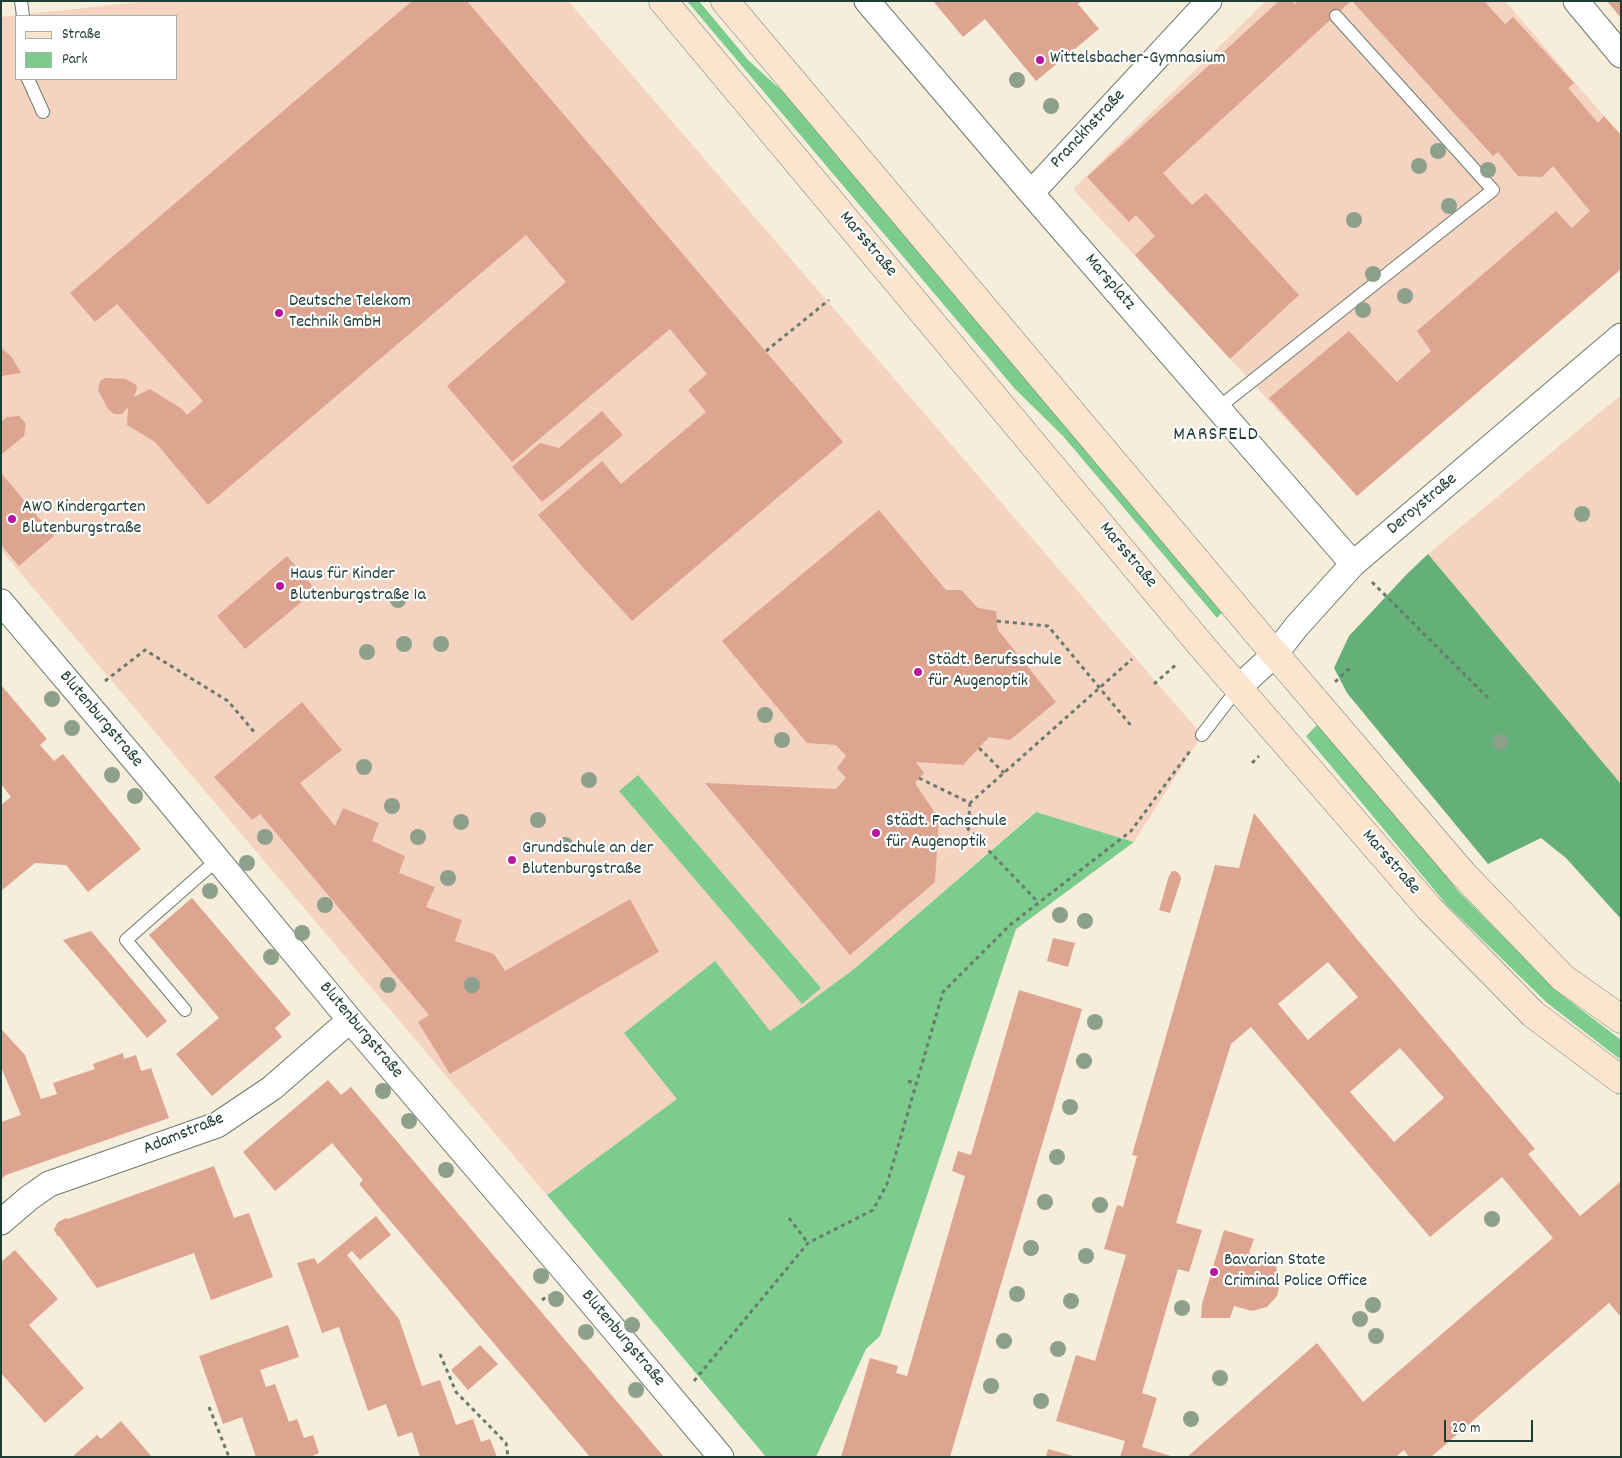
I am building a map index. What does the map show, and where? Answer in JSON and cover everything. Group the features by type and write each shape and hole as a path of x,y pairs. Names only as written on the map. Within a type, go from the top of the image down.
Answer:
{"main road":[{"name":"Marsstraße","path":"664,1 1238,688 1429,908 1533,1014 1621,1080"},
{"path":"725,1 1275,654 1463,874 1563,978 1621,1019"}],"street":[{"name":"Marsplatz","path":"867,1 1353,564"},
{"name":"Pranckhstraße","path":"1031,193 1209,1"},
{"path":"1576,1 1621,55"},
{"name":"Deroystraße","path":"1238,688 1275,654 1297,626 1353,564 1621,336"},
{"name":"Blutenburgstraße","path":"1,602 350,1020 721,1457"},
{"name":"Adamstraße","path":"1,1222 49,1184 217,1126 272,1088 350,1020"}],"lane":[{"path":"21,1 23,15"},
{"path":"1218,408 1493,190 1336,16"},
{"path":"28,80 43,112"},
{"path":"1202,735 1238,688"},
{"path":"185,1010 126,940 217,860"}],"path":[{"path":"766,351 829,300"},
{"path":"1353,564 1490,700"},
{"path":"997,621 1048,626 1134,728"},
{"path":"82,699 145,650 228,701 255,733"},
{"path":"1038,902 968,829 970,803 1132,659"},
{"path":"1154,684 1181,661"},
{"path":"694,1381 808,1243 873,1210 887,1184 943,992 1010,925 1131,831 1202,735"},
{"path":"979,748 1004,772"},
{"path":"920,778 970,803"},
{"path":"908,1081 917,1084"},
{"path":"789,1218 808,1243"},
{"path":"440,1354 456,1392 506,1443 508,1457"},
{"path":"209,1407 230,1457"}],"shaded area":[{"path":"148,1 568,1 1202,735 1134,842 1035,812 854,969 547,1195 1,550 1,17 15,15 15,80 178,80 178,15 19,15"},
{"path":"1266,1 1505,1 1621,136 1621,269 1357,496 1073,189"},
{"path":"1621,395 1621,784 1428,554"}],"green space":[{"path":"687,1 699,1 748,60 790,98 1223,611 1217,618 1063,436 1015,389"},
{"path":"1428,554 1621,784 1621,919 1566,858 1541,838 1488,864 1347,693 1334,668 1349,636"},
{"path":"1318,724 1459,892 1558,992 1621,1040 1621,1060 1546,1002 1447,905 1306,736"},
{"path":"638,775 821,988 802,1004 619,791"},
{"path":"1036,812 1134,842 1016,929 880,1336 866,1349 816,1457 766,1457 547,1195 677,1099 624,1033 715,961 770,1031 854,969"}],"building":[{"name":"Deutsche Telekom Technik GmbH","path":"412,1 467,1 843,442 632,621 538,515 602,461 621,484 706,412 688,390 707,374 670,329 512,462 447,386 566,282 526,235 208,505 155,442 127,425 128,407 122,414 114,414 108,409 98,390 100,381 105,378 126,379 136,385 137,389 134,397 150,389 182,409 187,415 203,401 117,304 95,322 70,293"},
{"name":"Wittelsbacher-Gymnasium","path":"933,1 1082,1 1078,4 1099,29 1036,81 985,19 963,37"},
{"path":"1279,1 1292,1 1295,4 1298,1 1351,1 1163,173 1192,205 1206,193 1299,295 1230,359 1135,255 1155,236 1136,215 1129,222 1087,177"},
{"path":"1352,1 1484,1 1505,24 1513,17 1574,83 1568,88 1598,123 1604,116 1621,135 1621,269 1357,496 1269,398 1349,331 1397,382 1431,351 1417,331 1556,211 1572,228 1590,211 1553,166 1542,177 1518,176 1498,152 1493,156"},
{"path":"1607,1 1621,1 1621,18"},
{"path":"1,348 11,356 21,373 1,376"},
{"path":"602,411 623,435 542,502 512,467 540,443 559,448"},
{"path":"19,416 26,424 24,436 1,455 1,422 7,417"},
{"path":"1,473 54,536 19,566 1,545"},
{"path":"879,510 946,590 961,590 978,608 996,611 998,630 1056,702 1010,740 989,737 963,765 916,762 924,773 915,783 939,819 935,882 850,955 705,783 836,789 846,778 837,768 846,756 836,745 807,743 722,641"},
{"path":"287,556 316,590 245,649 217,616"},
{"path":"1,685 47,739 40,745 54,761 63,754 141,849 88,892 66,865 35,863 1,891 1,805 11,797 1,784"},
{"path":"302,702 342,750 300,783 335,826 343,808 379,823 372,841 405,856 399,873 435,887 426,907 462,920 455,941 494,954 505,971 630,899 659,952 450,1074 418,1022 429,1015 260,814 252,820 214,777"},
{"path":"1254,813 1356,938 1535,1149 1528,1154 1580,1216 1621,1183 1621,1317 1609,1303 1431,1457 1409,1457 1404,1450 1396,1457 1187,1457 1317,1343 1363,1402 1553,1238 1502,1177 1430,1237 1251,1027 1231,1044 1191,1172 1176,1223 1202,1230 1189,1272 1178,1269 1142,1393 1157,1398 1142,1447 1174,1457 1120,1457 1125,1441 1056,1421 1076,1355 1095,1361 1126,1255 1104,1249 1117,1205 1123,1207 1137,1156 1132,1155 1215,865 1239,868","holes":["1328,962 1358,997 1308,1040 1278,1004","1400,1048 1444,1098 1394,1142 1350,1092"]},
{"path":"1172,871 1176,871 1181,879 1170,913 1159,910"},
{"path":"192,898 291,1014 275,1028 282,1037 212,1096 176,1054 219,1018 149,935"},
{"path":"91,931 167,1021 147,1038 63,940"},
{"path":"1053,938 1075,943 1068,967 1047,961"},
{"path":"1019,990 1082,1009 950,1457 841,1457 870,1358 898,1366 896,1373 907,1376 965,1176 952,1171 958,1151 971,1155"},
{"path":"1,1029 25,1055 41,1099 57,1094 53,1083 95,1069 93,1064 123,1053 124,1059 136,1055 141,1071 151,1068 169,1118 6,1175 1,1179 1,1122 21,1115 1,1067"},
{"path":"328,1080 341,1095 351,1087 664,1457 590,1457 359,1184 363,1180 332,1143 275,1191 243,1152"},
{"path":"214,1166 234,1218 249,1213 273,1277 211,1300 194,1253 97,1288 59,1236 57,1236 54,1229 58,1222 66,1218 68,1219"},
{"path":"376,1216 391,1235 360,1260 352,1251 347,1255 399,1319 422,1386 440,1380 456,1425 473,1419 481,1442 490,1439 497,1457 420,1457 412,1432 398,1437 386,1404 368,1411 339,1327 322,1333 297,1263 314,1258 318,1264"},
{"path":"1224,1230 1254,1239 1249,1253 1266,1259 1276,1266 1280,1281 1277,1296 1267,1307 1252,1311 1234,1306 1230,1318 1201,1318 1202,1304"},
{"path":"15,1250 58,1299 29,1325 84,1388 45,1423 1,1373 1,1262"},
{"path":"288,1325 299,1357 260,1370 266,1387 275,1384 289,1422 297,1419 304,1438 313,1435 319,1453 310,1457 256,1457 242,1417 223,1424 199,1356"},
{"path":"480,1345 498,1364 468,1390 451,1370"},
{"path":"121,1421 152,1457 72,1457 97,1435 101,1439"},
{"path":"1048,1449 1073,1456 1073,1457 1046,1457"}],"place":[{"name":"Wittelsbacher-Gymnasium","path":"1040,60"},
{"name":"Deutsche Telekom Technik GmbH","path":"279,313"},
{"name":"AWO Kindergarten Blutenburgstraße","path":"12,519"},
{"name":"Haus für Kinder Blutenburgstraße 1a","path":"280,586"},
{"name":"Städt. Berufsschule für Augenoptik","path":"918,672"},
{"name":"Städt. Fachschule für Augenoptik","path":"876,833"},
{"name":"Grundschule an der Blutenburgstraße","path":"512,860"},
{"name":"Bavarian State Criminal Police Office","path":"1214,1272"}],"district":[{"name":"MARSFELD","path":"1216,436"}]}
